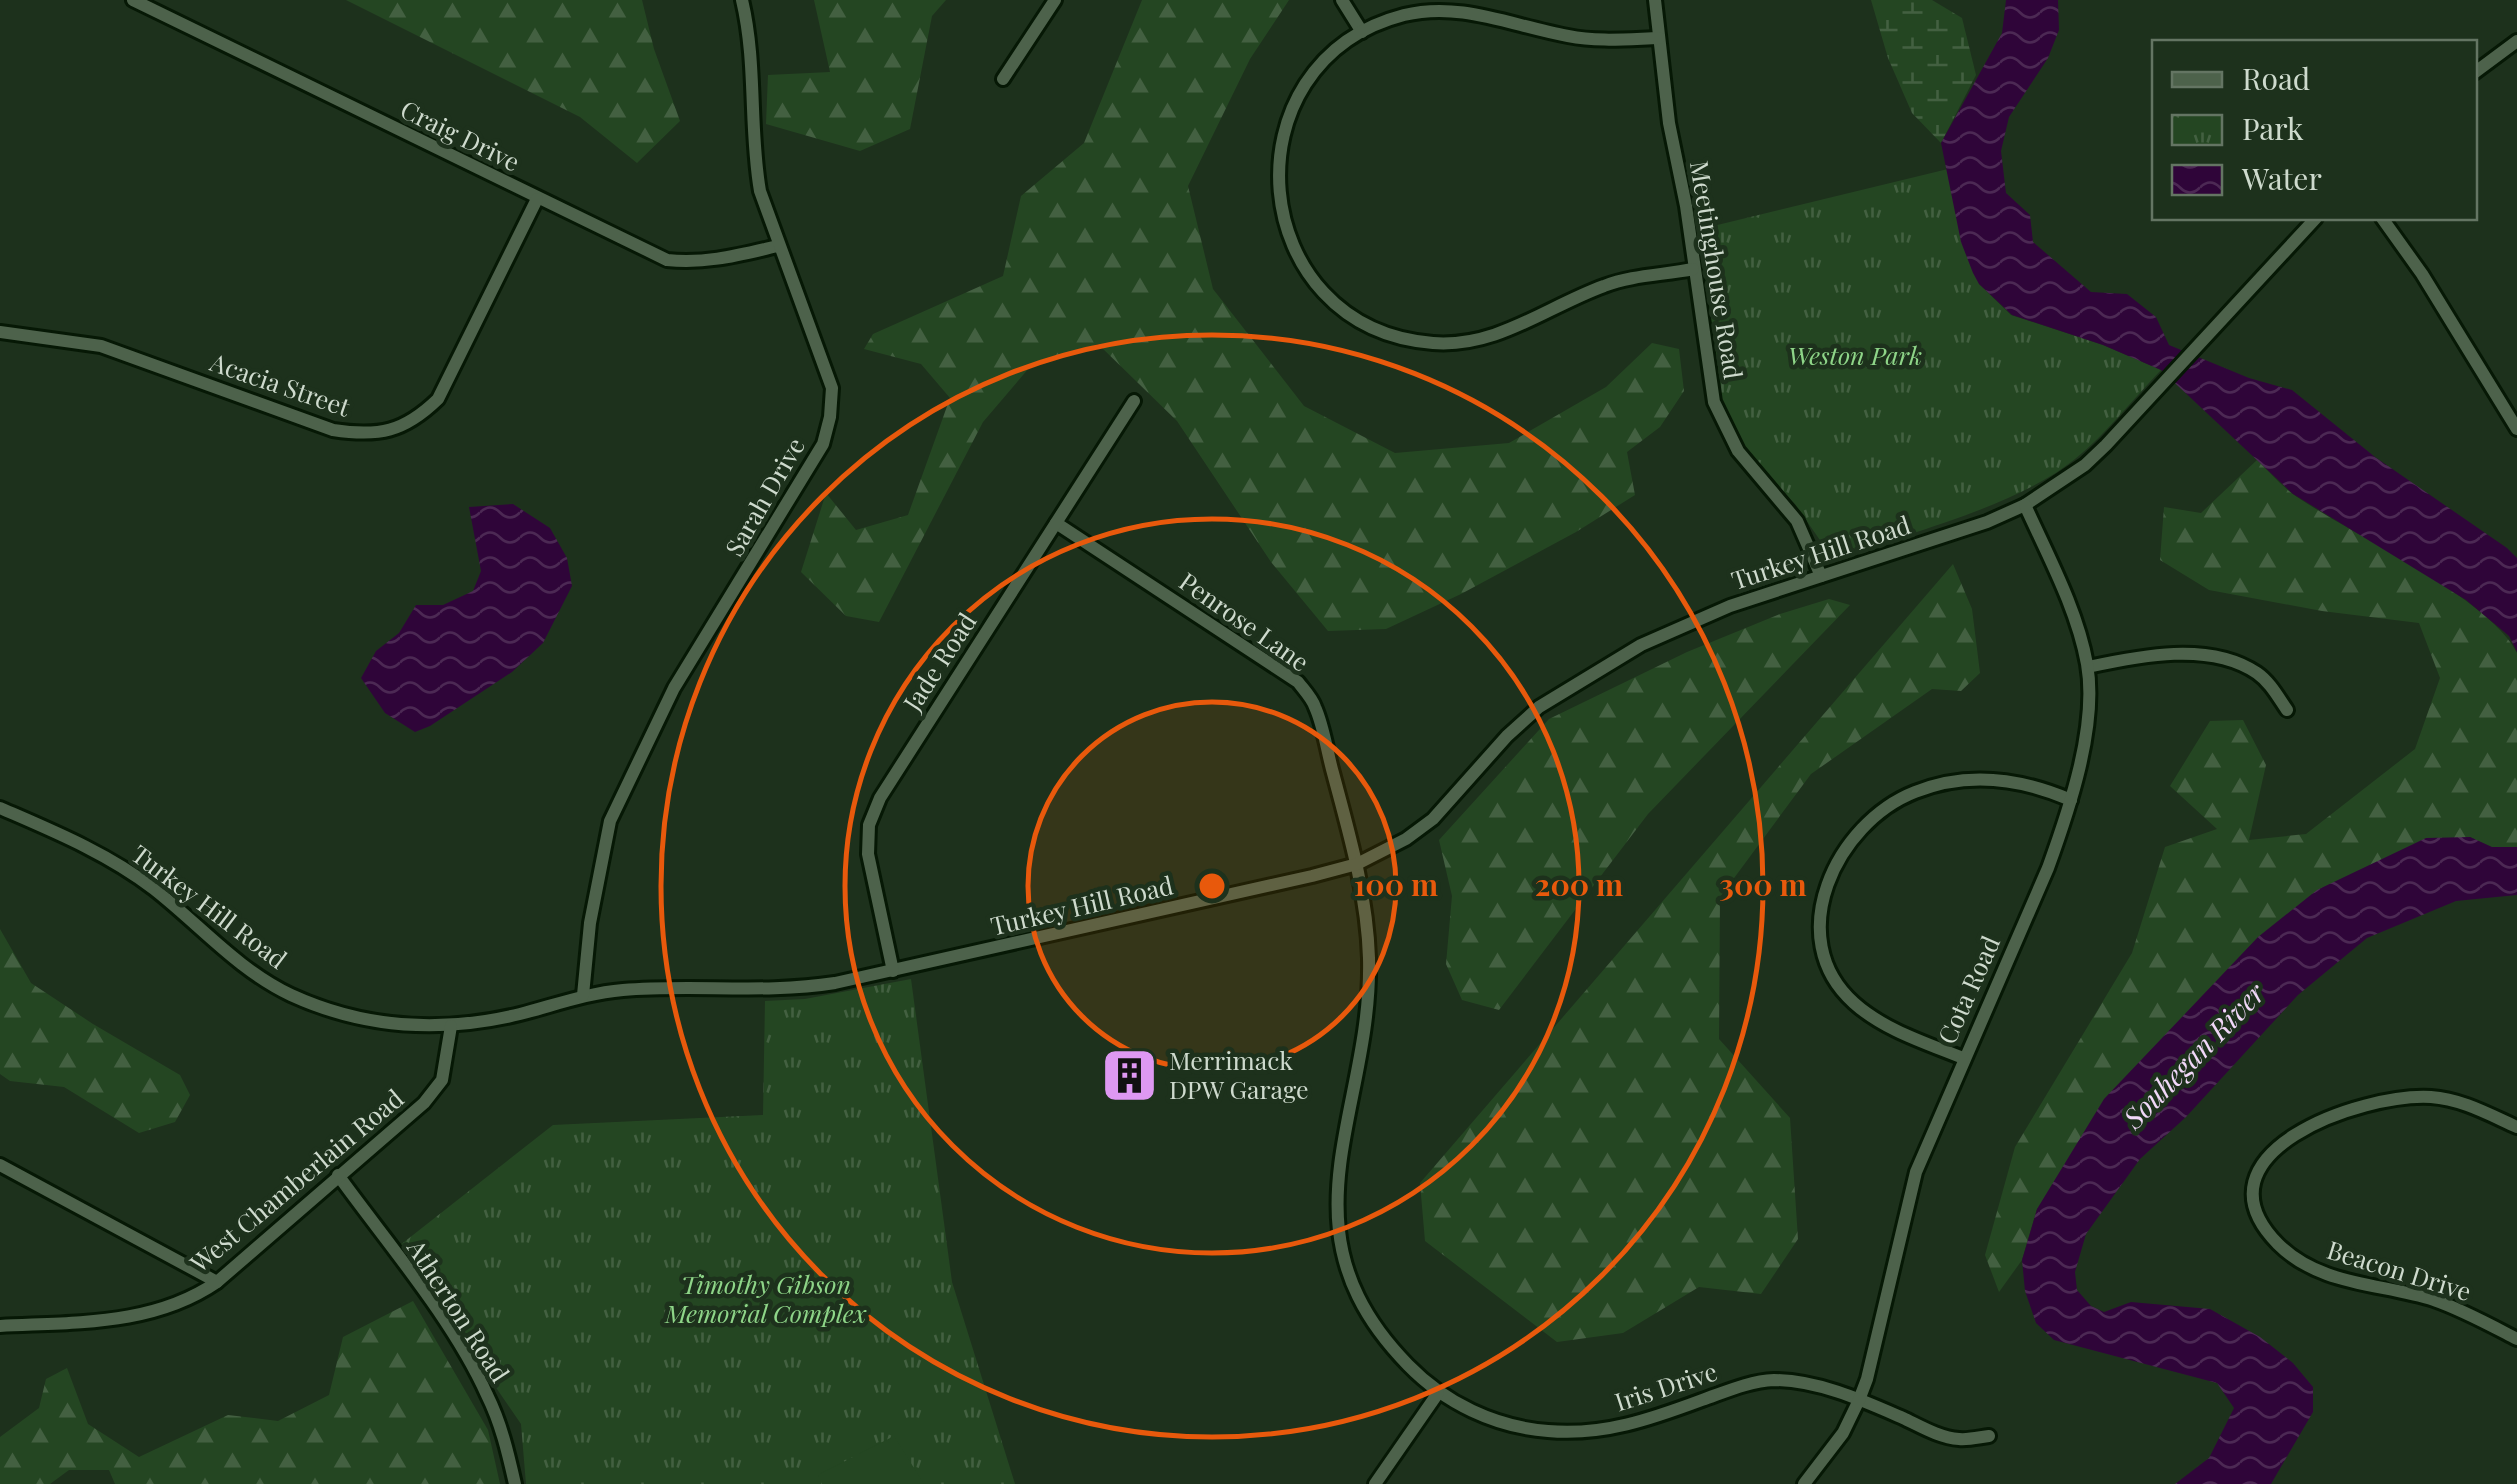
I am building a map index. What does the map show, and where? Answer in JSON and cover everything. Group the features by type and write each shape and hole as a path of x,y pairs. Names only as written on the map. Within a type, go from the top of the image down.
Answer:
{"street":[{"name":"Craig Drive","path":"133,0 667,260 727,260 778,246"},
{"name":"Sarah Drive","path":"583,995 590,923 610,821 674,688 823,444 830,417 832,388 760,191 752,70 742,0"},
{"path":"1003,79 1054,0"},
{"path":"1342,0 1362,32"},
{"name":"Meetinghouse Road","path":"1655,0 1708,374 1719,416 1738,452 1798,521 1821,576"},
{"path":"1659,38 1587,39 1452,10 1405,15 1362,32 1330,56 1304,87 1286,124 1278,163 1279,204 1290,242 1311,277 1339,306 1392,335 1431,343 1471,342 1533,320 1608,284 1693,269"},
{"path":"2477,71 2517,41"},
{"name":"Acacia Street","path":"0,332 102,346 333,430 362,435 391,430 417,419 438,399 538,199"},
{"name":"Turkey Hill Road","path":"0,808 131,872 242,965 291,994 357,1018 419,1028 505,1017 583,995 638,989 761,990 813,986 1357,864 1406,839 1433,819 1507,736 1539,707 1667,632 1730,606 1987,522 2025,505 2085,465 2314,220"},
{"path":"2383,220 2422,274 2517,429"},
{"name":"Jade Road","path":"893,971 872,883 870,825 896,772 1134,401"},
{"name":"Cota Road","path":"1804,1484 1843,1433 1859,1400 1916,1172 2048,868 2071,800 2085,732 2088,666 2064,594 2025,505"},
{"name":"Penrose Lane","path":"1056,523 1298,682 1315,706 1357,864"},
{"path":"2088,666 2159,654 2216,658 2261,675 2287,710"},
{"path":"1963,1058 1877,1019 1853,1002 1835,981 1823,955 1818,926 1822,898 1833,870 1865,824 1914,792 1956,780 1998,778 2025,783 2071,800"},
{"name":"Iris Drive","path":"1357,864 1369,959 1362,1032 1337,1175 1341,1247 1354,1287 1375,1325 1392,1349 1438,1393 1491,1419 1546,1431 1574,1432 1631,1425 1740,1386 1770,1380 1801,1382 1859,1400 1958,1440 1990,1436"},
{"name":"West Chamberlain Road","path":"0,1326 137,1316 196,1296 217,1282 434,1092 447,1064 451,1026"},
{"name":"Beacon Drive","path":"2517,1128 2470,1106 2443,1099 2386,1101 2318,1120 2293,1134 2264,1163 2255,1190 2267,1232 2311,1269 2437,1302 2517,1339"},
{"path":"0,1165 217,1282"},
{"name":"Atherton Road","path":"338,1175 456,1341 486,1390 498,1418 515,1484"},
{"path":"1375,1484 1438,1393"}],"green space":[{"path":"346,0 642,0 654,49 680,121 637,163 580,117"},
{"path":"814,0 946,0 932,16 910,129 860,151 766,124 768,75 830,72"},
{"path":"1142,0 1289,0 1250,59 1188,186 1213,289 1304,406 1395,453 1509,443 1606,387 1652,343 1679,349 1684,391 1660,427 1627,452 1635,495 1461,594 1386,629 1328,631 1271,562 1177,421 1098,344 1029,368 983,422 879,622 846,616 801,572 826,493 856,530 908,515 950,398 921,364 864,349 873,334 1003,276 1021,196 1084,143"},
{"path":"1871,0 1932,0 1962,18 1976,75 1941,143 1912,113 1888,58"},
{"name":"Weston Park","path":"1948,169 1979,284 2011,315 2103,345 2161,370 2098,439 2051,476 1959,518 1833,559 1795,504 1744,449 1723,413 1713,374 1697,230"},
{"path":"2257,460 2297,497 2450,589 2502,632 2517,653 2517,847 2491,847 2470,837 2037,1209 2022,1260 1999,1292 1985,1255 2015,1147 2132,953 2165,847 2217,829 2170,786 2210,721 2243,720 2266,765 2249,840 2306,834 2415,749 2440,678 2419,623 2322,611 2209,590 2160,560 2164,507 2201,513"},
{"path":"1953,564 1972,609 1980,673 1961,691 1932,689 1811,774 1720,897 1719,1039 1790,1118 1798,1239 1761,1294 1699,1287 1623,1333 1557,1342 1425,1241 1420,1183"},
{"path":"1829,599 1850,605 1648,814 1499,1010 1462,1000 1446,964 1452,896 1439,840 1549,719 1687,652 1780,614"},
{"path":"0,929 31,983 180,1075 190,1095 175,1122 139,1133 64,1087 10,1081 0,1074"},
{"name":"Timothy Gibson Memorial Complex","path":"911,979 952,1282 1015,1484 526,1484 521,1424 399,1246 553,1125 763,1115 765,1001 805,999"},
{"path":"413,1301 488,1430 500,1484 115,1484 109,1470 69,1470 50,1484 0,1484 0,1437 39,1408 46,1379 67,1368 88,1424 139,1457 228,1415 278,1421 329,1395 343,1337"},
{"path":"894,1436 924,1484 822,1484 818,1475"}],"water":[{"path":"2006,0 2058,0 2059,30 2048,58 2009,117 2001,151 2006,193 2030,215 2033,242 2091,292 2127,294 2156,317 2169,345 2249,378 2292,390 2375,457 2507,548 2517,558 2517,652 2509,636 2466,600 2293,494 2161,370 2103,345 2012,315 1979,284 1961,242 1941,143 2002,33"},
{"path":"513,504 550,528 567,558 572,586 543,643 512,672 415,732 385,713 361,678 376,651 399,633 416,605 443,605 473,591 481,571 469,507"},
{"name":"Souhegan River","path":"2470,837 2492,847 2517,847 2517,895 2456,901 2367,938 2298,995 2186,1117 2140,1159 2086,1234 2075,1272 2077,1290 2091,1306 2104,1312 2131,1302 2210,1309 2260,1337 2293,1363 2313,1387 2313,1412 2271,1484 2175,1484 2209,1458 2234,1408 2217,1383 2054,1340 2036,1323 2025,1291 2022,1260 2037,1209 2104,1099 2258,937 2317,890 2426,838"}],"place":[{"name":"Merrimack DPW Garage","path":"1130,1075"}]}
